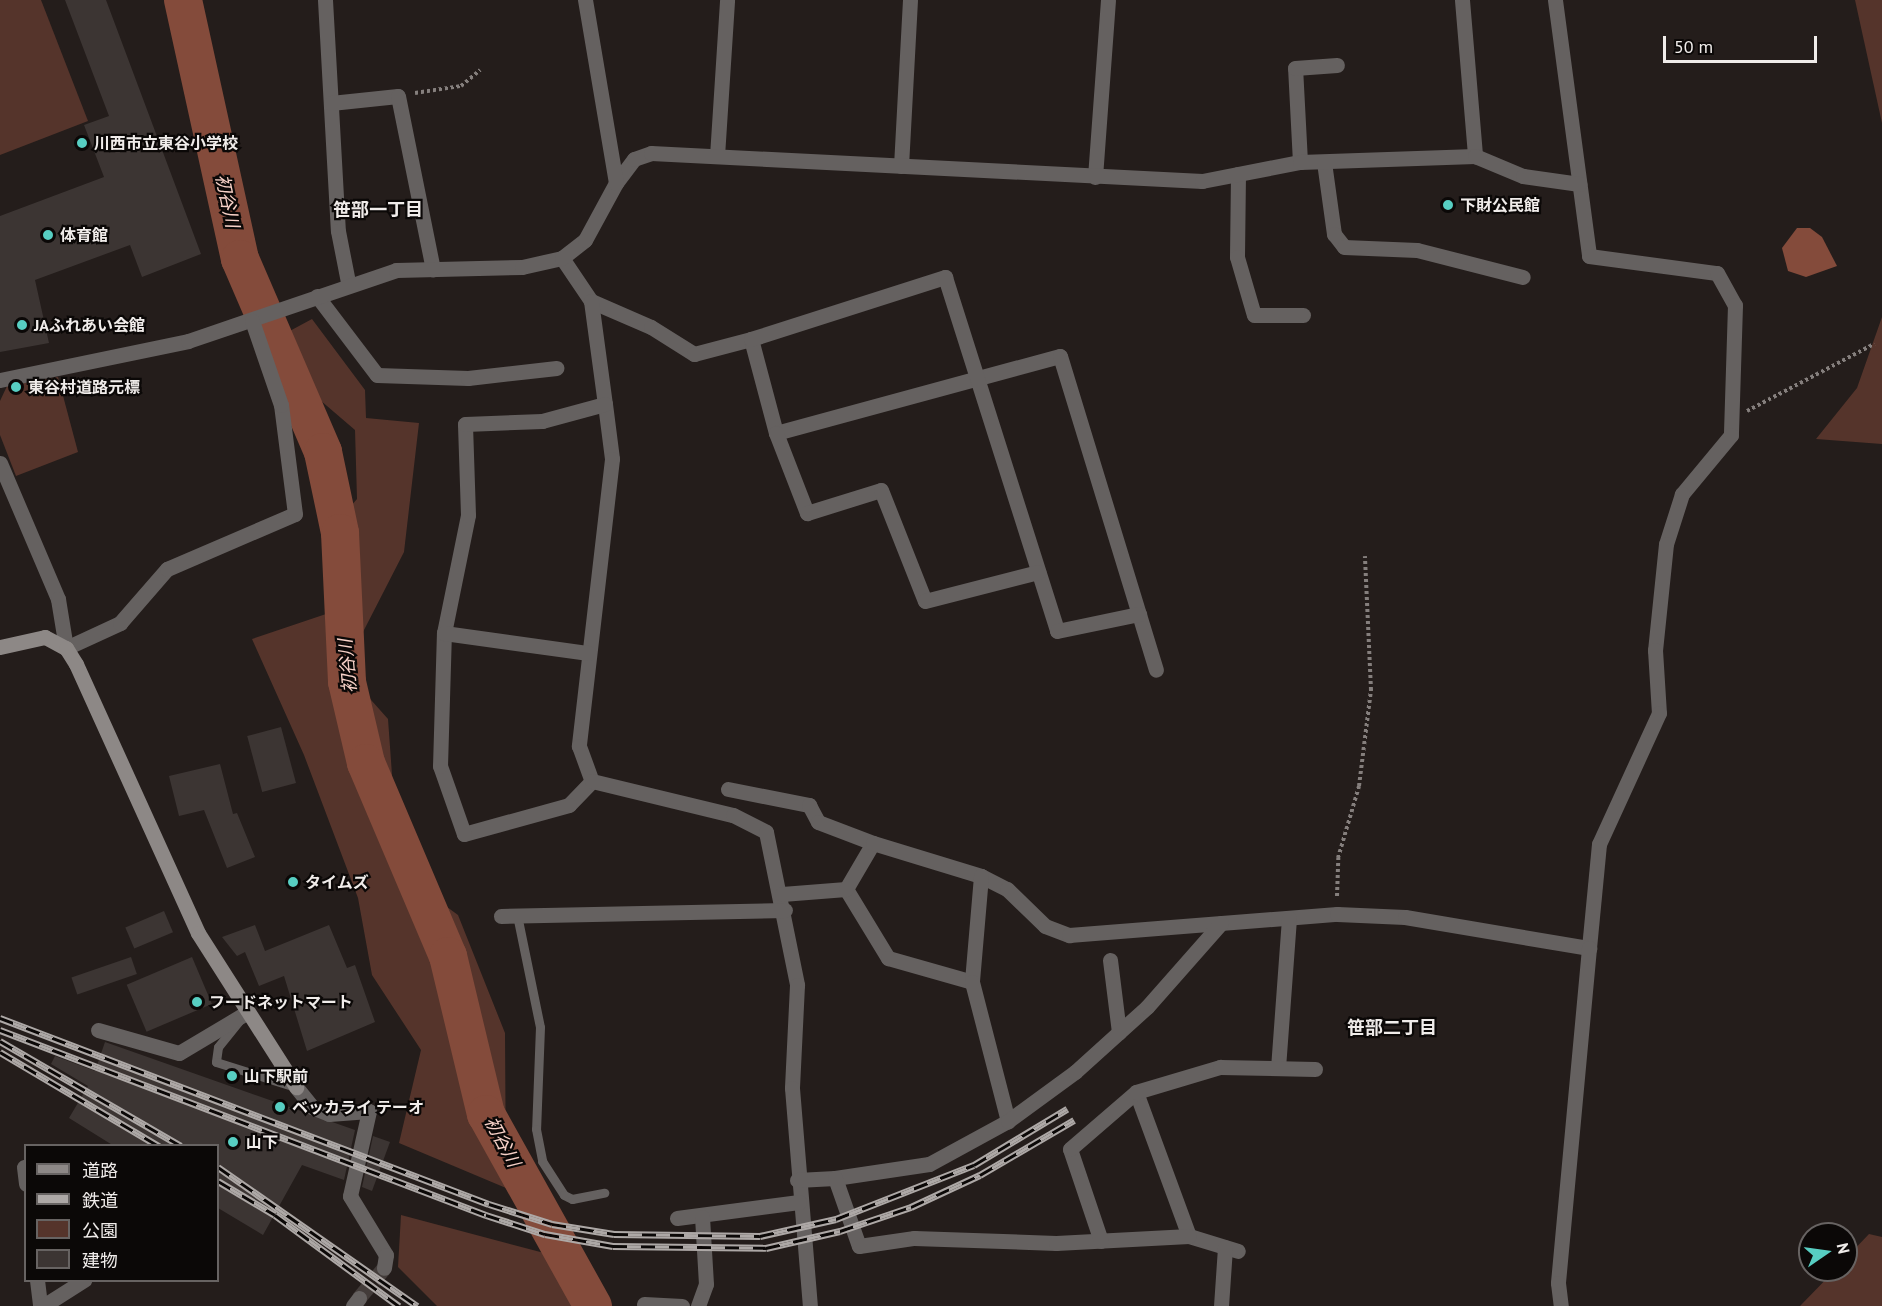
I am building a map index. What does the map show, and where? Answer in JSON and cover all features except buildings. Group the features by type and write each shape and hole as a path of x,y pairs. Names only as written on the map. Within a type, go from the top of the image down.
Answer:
{"street":[{"path":"325,0 338,231 348,282"},
{"path":"585,0 615,183"},
{"path":"717,156 727,0"},
{"path":"901,166 910,0"},
{"path":"1095,177 1108,0"},
{"path":"1461,0 1475,156"},
{"path":"1555,0 1589,256 1718,273 1735,305 1731,435 1682,494 1666,543 1655,650 1659,713 1599,843 1558,1283 1561,1306"},
{"path":"1300,162 1295,68 1337,64"},
{"path":"331,104 398,96 433,269"},
{"path":"0,381 126,357 252,321 348,282 396,270 522,267 562,258 585,240 615,183 634,159 651,153 1202,181 1300,162 1475,156 1523,176 1579,184"},
{"path":"1324,162 1334,234 1344,247 1417,250 1522,277"},
{"path":"1238,174 1237,256 1254,315 1303,315"},
{"path":"562,258 591,302 612,459 579,746 592,781"},
{"path":"591,302 651,327 694,354 751,339 945,277 1057,631 1139,614"},
{"path":"317,296 377,375 468,378 556,368"},
{"path":"0,647 32,636 66,648 120,623 167,569 296,514 281,405 252,321"},
{"path":"751,339 776,433 807,513 881,490 925,601 1038,572"},
{"path":"776,433 1060,356 1156,670"},
{"path":"592,781 569,804 464,834 440,766 444,633 468,515 465,424 542,421 605,404"},
{"path":"0,463 58,599 66,648 165,865 246,1012 312,1107 329,1114 369,1111 350,1196 386,1255 384,1268"},
{"path":"444,633 589,653"},
{"path":"592,781 733,815 766,832 786,910 797,985 792,1088 797,1180 810,1306"},
{"path":"728,789 809,805 818,822 873,843 981,876 1007,888 1045,926 1069,935 1337,914 1405,917 1589,948"},
{"path":"846,889 873,843"},
{"path":"981,876 972,982 1008,1122"},
{"path":"782,894 846,889"},
{"path":"846,889 888,958 972,982"},
{"path":"501,916 786,910"},
{"path":"1278,1068 1288,918"},
{"path":"797,1180 835,1178 929,1164 1008,1122 1119,1032 1221,923"},
{"path":"1110,960 1119,1032"},
{"path":"98,1029 179,1053 246,1012"},
{"path":"1101,1241 1071,1149 1136,1092 1220,1067 1315,1069"},
{"path":"1136,1092 1189,1236"},
{"path":"835,1178 859,1246 914,1238 1101,1241 1189,1236 1231,1249 1221,1306"},
{"path":"677,1218 702,1217 799,1202"},
{"path":"698,1306 706,1284 702,1217"},
{"path":"37,1282 41,1306 82,1282"},
{"path":"644,1304 682,1306"}],"lane":[{"path":"517,915 540,1027 536,1129 542,1161 564,1195 572,1199 604,1193"},
{"path":"246,1012 218,1047 216,1062 296,1087"}],"path":[{"path":"398,96 461,86 480,70"},
{"path":"1731,421 1874,344"},
{"path":"1337,914 1338,858 1359,786 1371,690 1365,556"}],"green space":[{"path":"0,0 41,0 88,121 0,155"},
{"path":"1855,0 1882,0 1882,123"},
{"path":"1882,317 1882,444 1816,439 1857,388"},
{"path":"312,319 365,390 366,418 419,423 404,552 363,632 364,692 388,719 399,872 458,915 505,1033 506,1188 399,1143 421,1050 372,975 358,898 304,755 252,639 326,614 329,531 357,499 355,430 320,400 286,333"},
{"path":"58,377 78,452 16,476 0,435 0,401 7,386"},
{"path":"401,1215 548,1254 575,1306 437,1306 398,1267"},
{"path":"1869,1234 1882,1237 1882,1306 1800,1306 1823,1282 1858,1282 1858,1245"}],"shaded area":[{"path":"1797,228 1810,228 1822,237 1837,266 1806,277 1788,271 1782,248"}],"waterway":[{"name":"初谷川","path":"183,0 240,259 323,452 340,533 347,682 366,763 448,956 486,1114 593,1306"}],"tunnel":[{"path":"359,1298 384,1268"}],"railway":[{"path":"0,1018 489,1204 552,1224 614,1234 760,1236 836,1219 974,1165 1067,1109"},
{"path":"0,1030 486,1215 545,1234 613,1246 766,1248 840,1231 911,1207 980,1175 1074,1120"},
{"path":"0,1041 178,1144"},
{"path":"0,1052 156,1144"},
{"path":"219,1168 417,1306"},
{"path":"219,1182 275,1215 399,1306"}],"place":[{"name":"川西市立東谷小学校","path":"82,143"},
{"name":"下財公民館","path":"1448,205"},
{"name":"体育館","path":"48,235"},
{"name":"JAふれあい会館","path":"22,325"},
{"name":"東谷村道路元標","path":"16,387"},
{"name":"タイムズ","path":"293,882"},
{"name":"フードネットマート","path":"197,1002"},
{"name":"山下駅前","path":"232,1076"},
{"name":"ベッカライ テーオ","path":"280,1107"},
{"name":"山下","path":"233,1142"}],"district":[{"name":"笹部一丁目","path":"378,210"},
{"name":"笹部二丁目","path":"1392,1028"}]}
